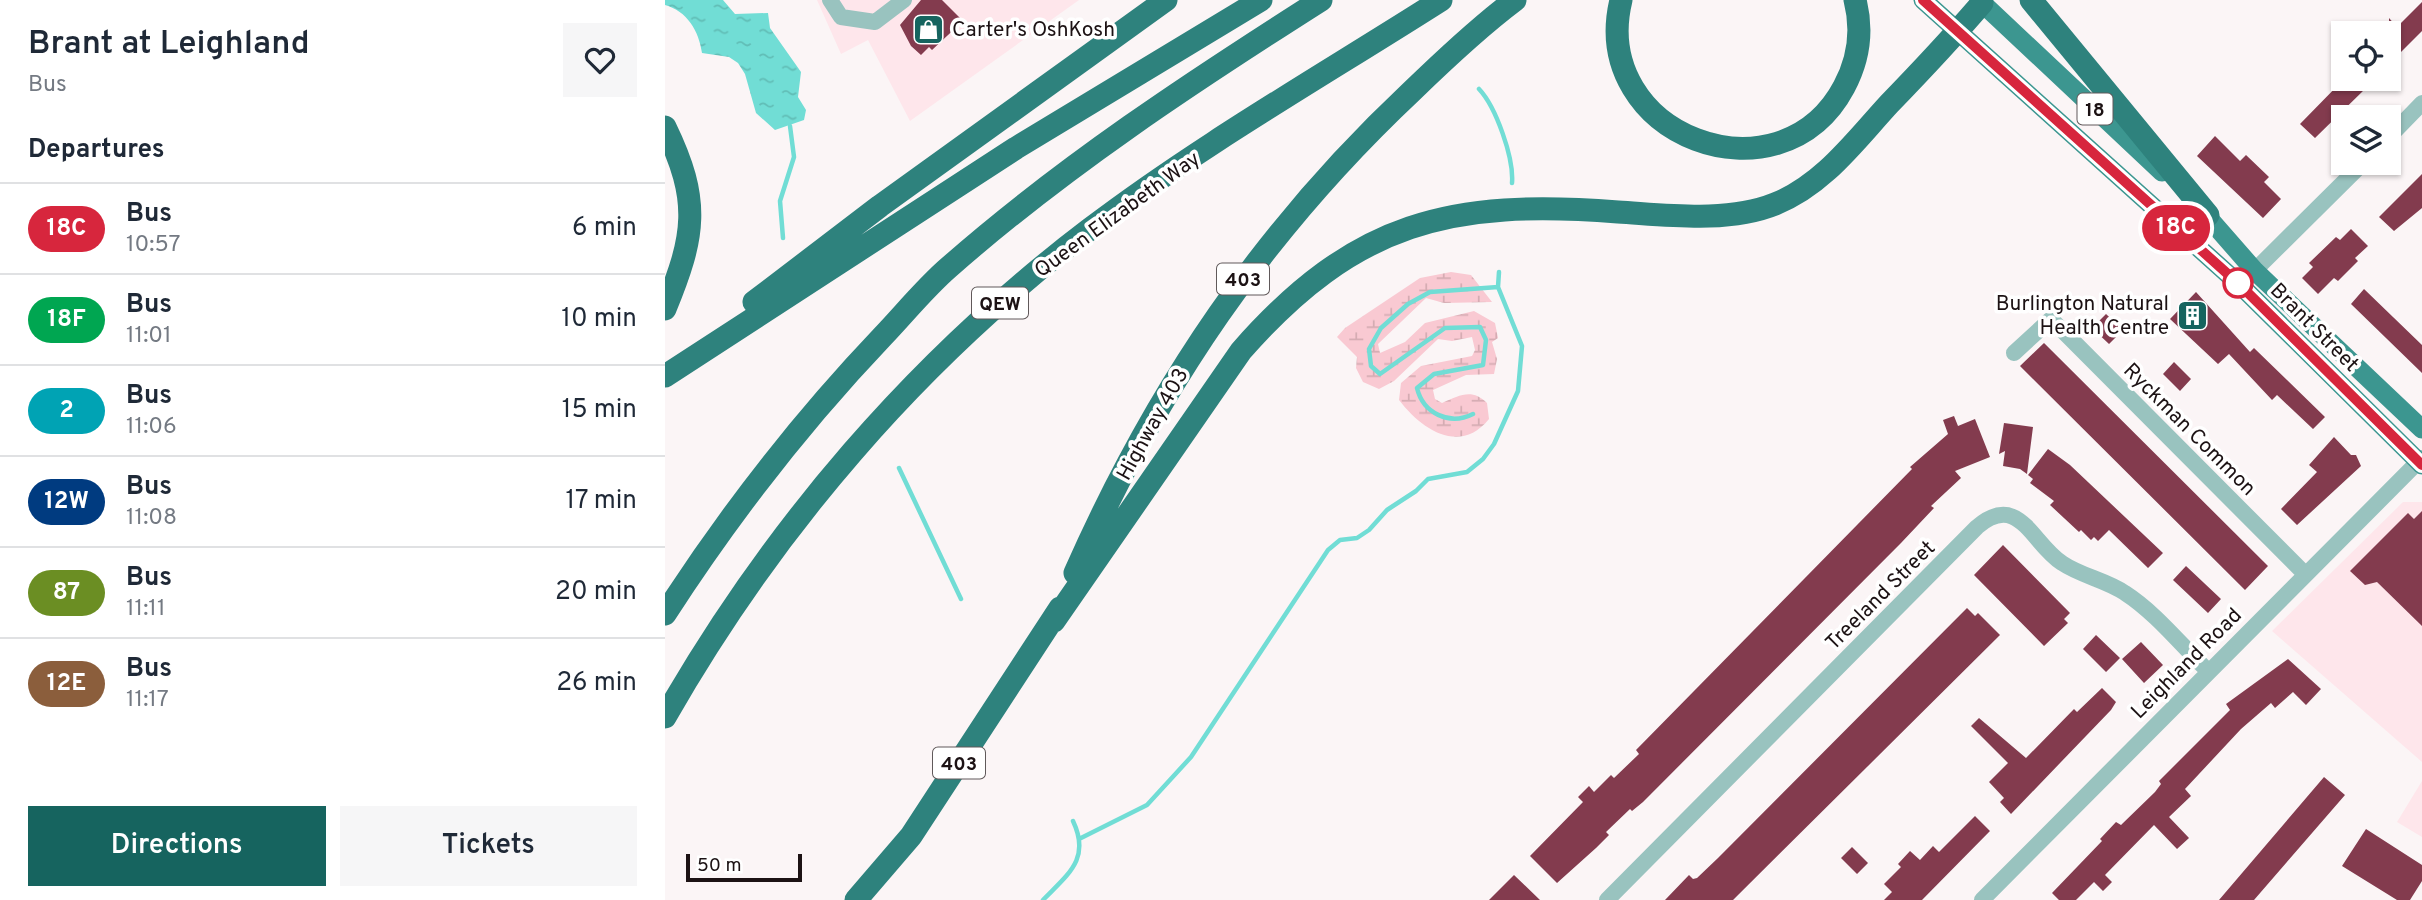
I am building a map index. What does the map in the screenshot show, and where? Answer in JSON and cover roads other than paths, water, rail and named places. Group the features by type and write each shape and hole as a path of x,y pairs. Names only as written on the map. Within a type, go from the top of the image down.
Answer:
{"highway":[{"path":"665,376 1016,148 1261,0"},
{"name":"QEW","path":"665,614 766,469 855,366 947,269 1107,141 1191,83 1321,0"},
{"name":"Queen Elizabeth Way","path":"665,717 709,643 786,533 856,446 915,383 1011,292 1091,228 1184,164 1441,0"},
{"name":"Highway 403","path":"856,900 911,836 1054,621 1108,502 1175,380 1241,281 1304,199 1360,139 1515,0"},
{"path":"1621,0 1617,43 1626,75 1639,100 1674,131 1694,141 1715,146 1758,148 1797,135 1828,113 1850,76 1860,44 1860,20 1856,0"},
{"path":"2031,0 2208,215"},
{"path":"1054,621 1241,351 1274,313 1336,262 1395,233 1431,220 1473,211 1555,207 1656,215 1734,214 1777,204 1809,187 1958,30 1980,1"},
{"path":"665,376 696,346 880,206 1162,2"},
{"path":"665,127 680,157 689,202 691,232 685,260 665,309"}],"main road":[{"name":"Brant Street","path":"1923,0 2240,285 2421,461"},
{"name":"Brant Street","path":"1980,1 2208,215 2255,271 2422,429"}],"street":[{"path":"830,0 841,17 875,22 904,0"},
{"path":"2401,125 2422,103"},
{"path":"2240,285 2351,175"},
{"name":"Ryckman Common","path":"2014,353 2051,319 2305,574"},
{"name":"Leighland Road","path":"1982,900 2305,574 2421,461"},
{"name":"Treeland Street","path":"1607,900 1977,527 1996,515 2008,515 2019,520 2061,563 2125,593 2208,671"}],"water":[{"path":"665,0 723,0 735,14 768,13 770,28 801,72 798,97 806,110 804,120 775,130 756,113 745,74 738,63 729,57 702,53 691,23 680,12 665,5"}],"waterway":[{"path":"1479,89 1492,108 1503,133 1510,160 1512,183"},
{"path":"783,238 780,201 794,157 790,126"},
{"path":"1473,414 1455,419 1438,415 1425,404 1417,388 1434,374 1483,365 1486,340 1480,327 1445,328 1380,374 1371,366 1369,349 1381,328 1408,304 1430,292 1498,287 1499,272"},
{"path":"1081,838 1147,805 1191,757 1328,550 1340,540 1357,538 1369,530 1387,510 1416,491 1428,479 1467,472 1483,459 1494,444 1518,391 1522,346 1498,287"},
{"path":"899,468 961,599"},
{"path":"1043,900 1068,874 1078,856 1078,834 1073,821"}],"place":[{"name":"Carter's OshKosh","path":"929,29"},
{"name":"Burlington Natural Health Centre","path":"2192,315"}]}
